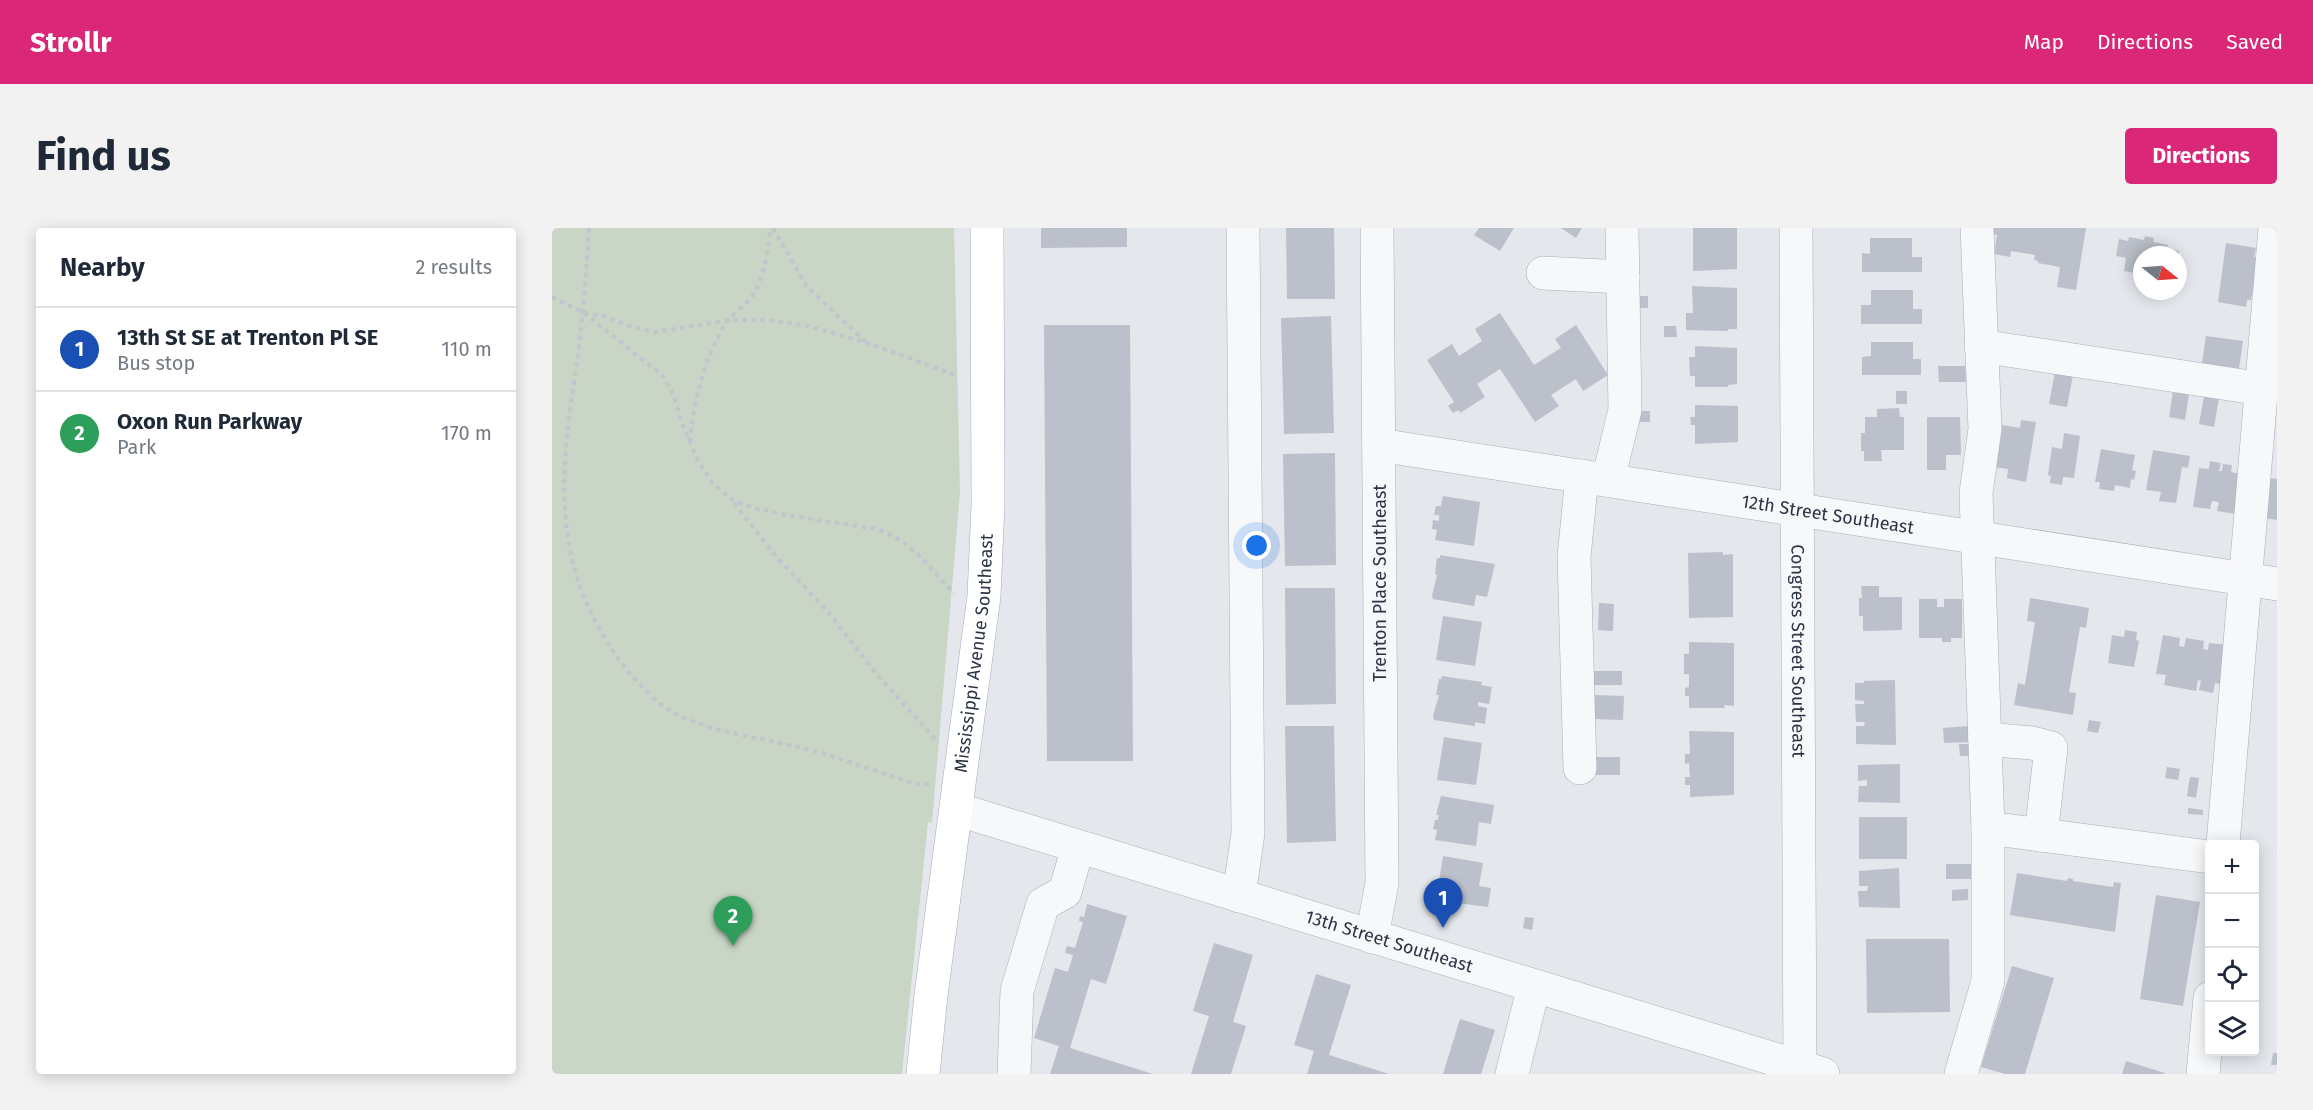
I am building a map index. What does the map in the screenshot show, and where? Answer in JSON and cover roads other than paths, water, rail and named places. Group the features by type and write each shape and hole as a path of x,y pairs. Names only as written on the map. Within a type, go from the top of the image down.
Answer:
{"main road":[{"name":"Mississippi Avenue Southeast","path":"923,1074 984,596 987,532 987,228"}],"street":[{"path":"1239,896 1248,833 1243,228"},
{"name":"Trenton Place Southeast","path":"1371,937 1382,883 1377,228"},
{"path":"1580,768 1574,556 1595,478 1625,410 1622,228"},
{"name":"Congress Street Southeast","path":"1796,228 1797,508 1807,1072"},
{"path":"1961,1074 1988,981 1986,739 1976,494 1985,429 1977,228"},
{"path":"2224,840 2262,581 2262,389 2275,228"},
{"path":"1543,273 1623,277"},
{"path":"1981,346 2262,389"},
{"name":"12th Street Southeast","path":"1379,445 2262,581"},
{"path":"1986,739 2032,743 2051,748 2041,835"},
{"name":"13th Street Southeast","path":"957,808 1807,1072"},
{"path":"1988,828 2205,856"},
{"path":"1014,1074 1017,991 1043,904 1065,891 1078,847"},
{"path":"1512,1074 1534,986"},
{"path":"2203,1074 2210,1002"}],"place":[{"name":"13th St SE at Trenton Pl SE","path":"1443,928"},
{"name":"Oxon Run Parkway","path":"733,946"}]}
